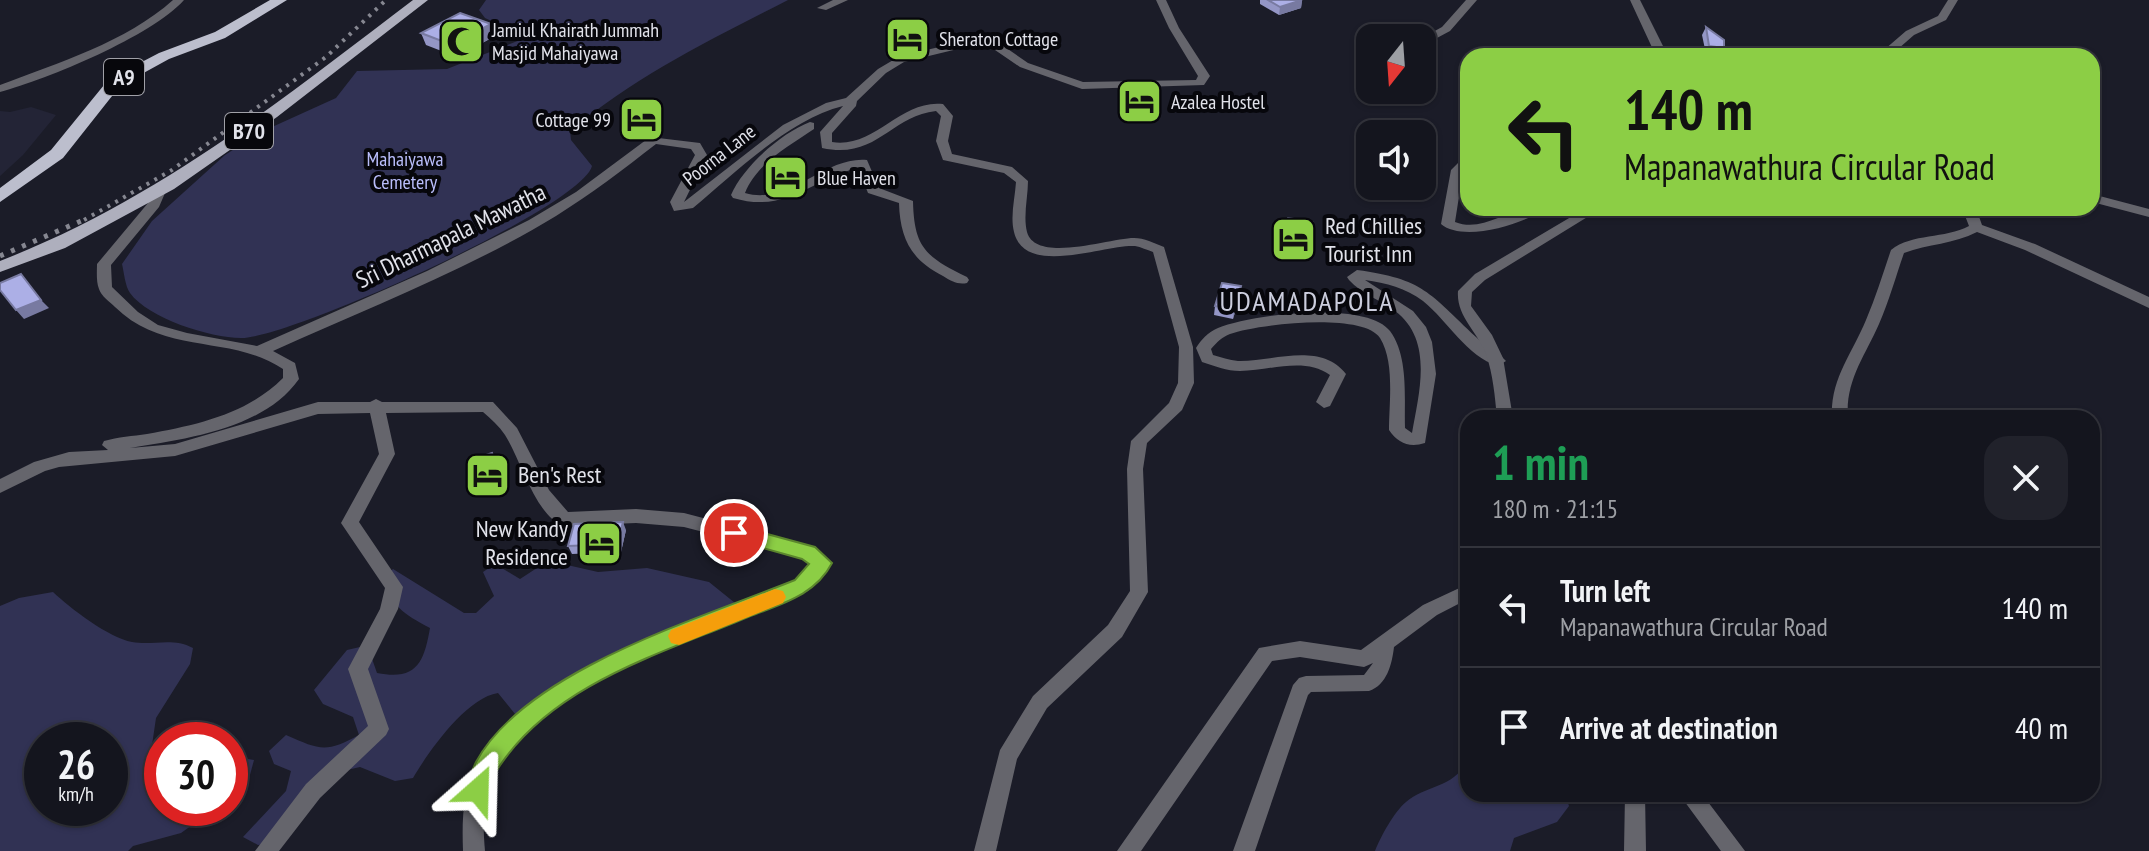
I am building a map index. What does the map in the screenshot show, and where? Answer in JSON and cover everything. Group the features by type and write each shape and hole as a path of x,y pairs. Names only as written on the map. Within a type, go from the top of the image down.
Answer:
{"highway":[{"name":"A9","path":"0,197 57,154 115,83 164,56 232,28 280,0"}],"main road":[{"name":"B70","path":"0,267 159,193 247,132 421,0"},
{"name":"B70","path":"0,261 62,240"}],"street":[{"path":"0,88 148,24 179,0"},
{"path":"822,8 843,0"},
{"path":"962,280 926,263 910,240 905,226 906,201 873,190 863,163 771,199 751,201 738,195 741,184 765,160 900,59 970,43 998,47 1024,65 1082,86 1200,83 1204,76 1174,28 1161,0"},
{"path":"1436,35 1446,29 1472,0"},
{"path":"1635,0 1658,48"},
{"path":"1892,48 1910,33 1942,18 1953,0"},
{"path":"844,101 852,103 826,132 826,145 830,147 850,146 874,137 923,106 939,107 947,116 942,141 947,157 1008,170 1022,181 1021,234 1025,242 1034,247 1065,253 1137,242 1159,250 1186,347 1186,383 1176,406 1139,441 1135,469 1139,592 1115,631 1040,702 1026,724 1007,757 985,851"},
{"name":"Poorna Lane","path":"654,140 696,146 701,155 677,202 679,208 688,205 773,137 823,108 844,101"},
{"name":"Sri Dharmapala Mawatha","path":"257,352 446,267 534,223 587,191 654,140"},
{"path":"1460,168 1457,170 1448,224 1454,230 1471,231 1515,216"},
{"path":"0,487 40,466 107,445 156,440 262,405 291,379 290,367 279,358 201,343 153,328 132,315 105,288 104,264 154,204 159,193"},
{"path":"2100,200 2149,213"},
{"path":"1504,410 1498,361 1490,342 1464,306 1465,291 1480,277 1582,216"},
{"path":"1972,216 1976,227 2030,247 2149,303"},
{"path":"1839,410 1837,398 1855,352 1872,324 1898,250 1917,242 1966,233 1976,227"},
{"path":"1324,402 1338,374 1331,367 1305,361 1236,366 1207,358 1203,348 1212,337 1228,329 1342,317 1366,320 1387,338 1392,356 1397,430 1410,440 1419,439 1430,365 1424,337 1408,314 1361,284 1354,277 1357,274 1387,279 1419,292 1485,355 1498,361"},
{"path":"266,851 313,791 379,729 358,669 389,609 394,587 350,523 387,454 376,405"},
{"path":"60,461 175,450 318,408 487,406 504,418 545,494 549,508 564,519 636,516 684,520 808,552 822,563 802,586 619,661 561,692 511,734 485,767 471,814 474,851"},
{"path":"1128,851 1266,654 1300,649 1364,659 1430,610 1460,595"},
{"path":"1244,851 1300,691 1306,684 1320,682 1369,683 1382,666 1385,646"},
{"path":"1635,802 1635,851"},
{"path":"1695,802 1734,851"}],"shaded area":[{"path":"31,107 56,115 23,155 0,176 0,111"}],"green space":[{"name":"Mahaiyawa Cemetery","path":"486,0 788,0 648,75 570,131 571,140 592,166 576,185 539,211 488,239 370,295 269,333 241,338 181,325 151,311 130,293 122,264 152,221 225,155 261,132 336,98 357,71 447,69 520,40 521,35 485,18 479,10"},
{"path":"554,562 598,572 647,568 709,582 740,607 620,651 515,714 498,693 486,697 450,727 413,778 395,781 360,767 334,773 281,842 258,845 243,837 286,791 291,771 274,764 269,751 286,735 307,744 330,747 359,735 353,717 323,704 314,690 347,650 360,647 370,653 377,673 391,675 410,671 421,659 430,628 394,602 386,575 393,569 464,613 476,613 494,596 483,572 495,564 520,579 540,566"},
{"path":"53,592 90,622 112,635 132,642 170,642 193,648 190,664 155,722 144,722 144,826 191,826 181,833 133,846 128,851 0,851 0,606 19,598"},
{"path":"248,759 254,760 248,782"},
{"path":"1460,771 1460,802 1568,802 1569,806 1557,822 1514,838 1510,851 1375,851 1401,806"}],"building":[{"path":"1268,0 1302,0 1280,7"},
{"path":"460,13 491,24 452,45 421,33"},
{"path":"909,22 922,36 904,40 892,27"},
{"path":"1706,27 1724,40 1724,48 1709,46"},
{"path":"1140,84 1157,90 1141,104 1123,97"},
{"path":"1288,218 1312,222 1304,246 1279,240"},
{"path":"21,274 41,300 16,310 0,290 0,283"},
{"path":"1222,283 1241,286 1234,310 1215,306"},
{"path":"492,453 497,471 472,480 468,461"},
{"path":"623,522 617,544 568,546 574,524"}],"railway":[{"path":"86,219 172,170 326,57 386,0"},
{"path":"0,256 86,219"}],"slow traffic":[{"path":"679,636 775,597"}],"place":[{"name":"Sheraton Cottage","path":"908,39"},
{"name":"Jamiul Khairath Jummah Masjid Mahaiyawa","path":"461,41"},
{"name":"Azalea Hostel","path":"1140,102"},
{"name":"Cottage 99","path":"642,120"},
{"name":"Blue Haven","path":"786,178"},
{"name":"Red Chillies Tourist Inn","path":"1294,240"},
{"name":"Ben's Rest","path":"487,475"},
{"name":"New Kandy Residence","path":"599,543"}],"district":[{"name":"UDAMADAPOLA","path":"1307,301"}],"route":[{"path":"478,790 485,767 511,734 561,692 619,661 802,586 822,563 808,552 734,533"}]}
